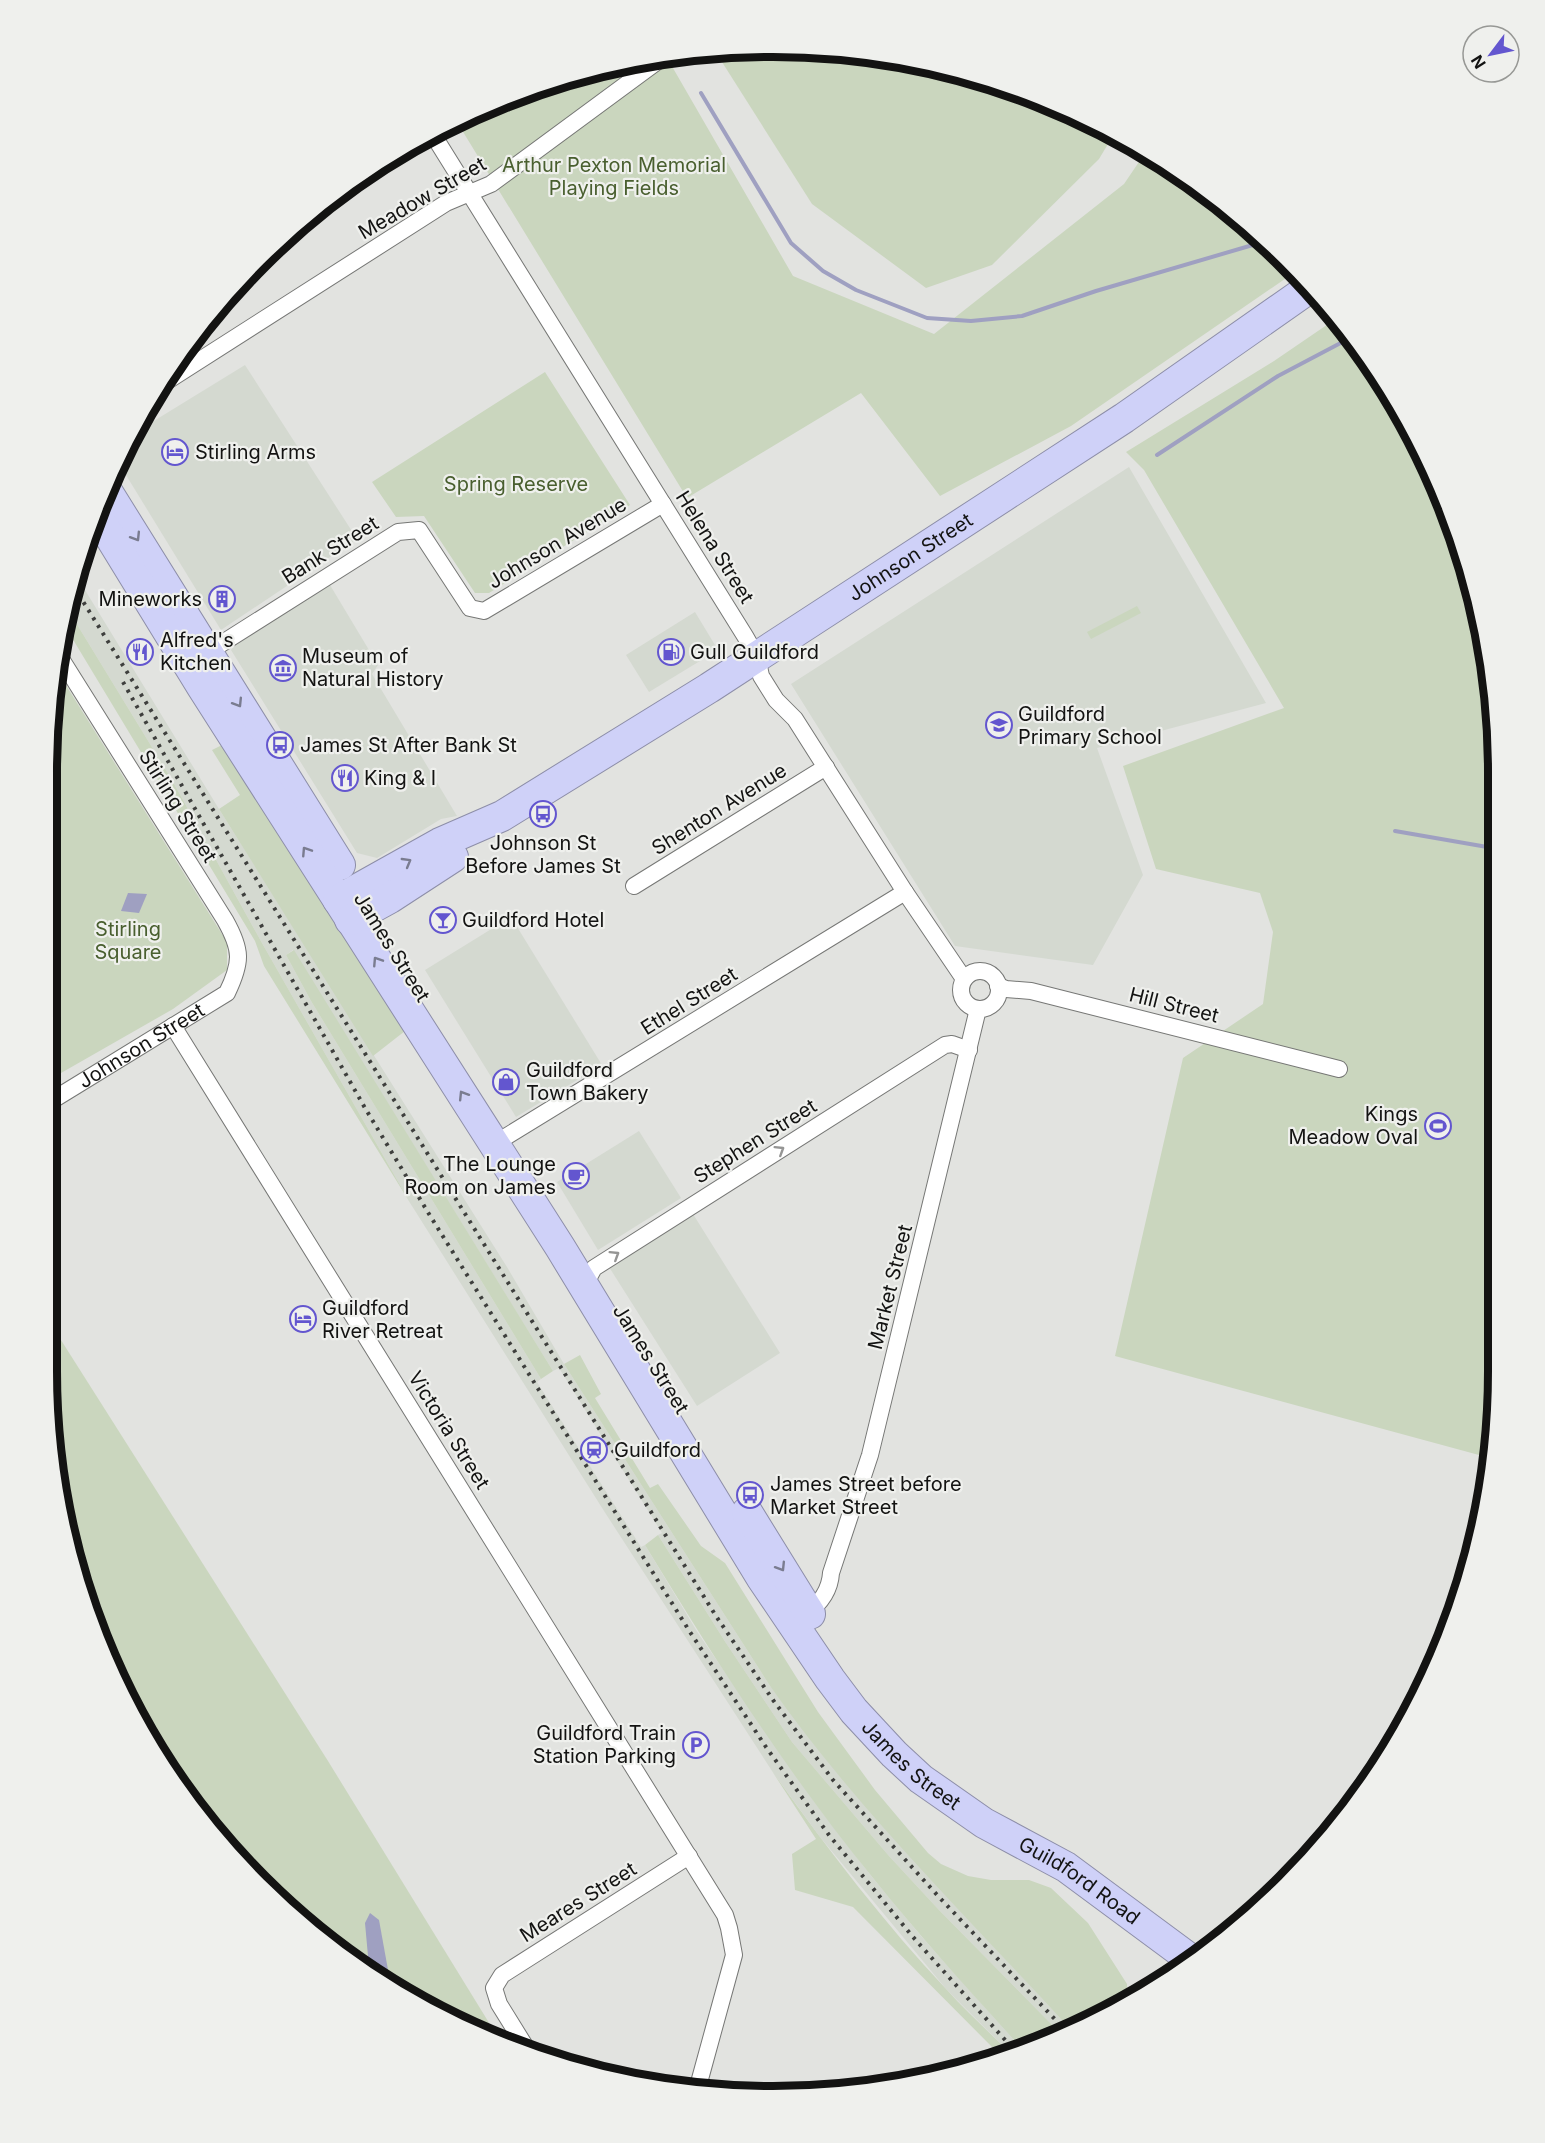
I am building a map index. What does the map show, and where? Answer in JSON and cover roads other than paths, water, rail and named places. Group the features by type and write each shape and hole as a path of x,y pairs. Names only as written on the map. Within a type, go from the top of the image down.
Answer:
{"highway":[{"name":"Johnson Street","path":"353,905 390,898 449,860 502,816 591,763 757,657 1124,418 1302,293"},
{"name":"James Street","path":"111,499 197,658"},
{"name":"James Street","path":"102,523 197,658 502,1140 592,1299 747,1553 798,1613 898,1744 960,1807"},
{"name":"James Street","path":"502,1140 594,1268 717,1466 798,1613"},
{"path":"717,1466 733,1502 753,1533 753,1544 747,1553"},
{"name":"Guildford Road","path":"960,1807 984,1823 1065,1867 1185,1955"}],"street":[{"name":"Meadow Street","path":"179,373 446,203 491,184 648,68"},
{"name":"Helena Street","path":"437,141 757,657 761,676 776,700 795,719 905,892 964,979"},
{"name":"Johnson Avenue","path":"470,608 483,611 663,504"},
{"name":"Bank Street","path":"197,658 398,532 419,530 470,608"},
{"name":"Stirling Street","path":"65,666 233,934 239,960 231,986"},
{"name":"Shenton Avenue","path":"634,886 826,767"},
{"name":"Ethel Street","path":"502,1140 905,892"},
{"path":"983,972 990,974 998,986 999,993 992,1005 978,1009 965,1002 961,994 964,979 969,974 983,972"},
{"name":"Johnson Street","path":"57,1097 227,993 231,986"},
{"name":"Hill Street","path":"998,986 1006,989 1031,990 1339,1069"},
{"name":"Market Street","path":"798,1613 823,1578 831,1573 870,1455 978,1009"},
{"name":"Victoria Street","path":"173,1026 689,1856"},
{"name":"Stephen Street","path":"594,1268 945,1045 952,1044 969,1050"},
{"path":"592,1299 588,1279 594,1268"},
{"path":"689,1856 725,1916 734,1955 699,2082"},
{"name":"Meares Street","path":"521,2040 499,2004 494,1988 502,1975 689,1856"}],"water":[{"path":"128,893 147,894 139,913 121,911"},
{"path":"370,1913 379,1920 389,1974 368,1960 365,1923"}],"waterway":[{"path":"701,93 791,243 823,271 856,290 927,318 971,321 1022,316 1096,291 1254,245"},
{"path":"1157,455 1278,376 1343,342"},
{"path":"1395,831 1488,847"}],"railway":[{"path":"79,595 716,1616 773,1700 833,1780 939,1897 1061,2025"},
{"path":"123,682 365,1108 690,1632 766,1747 829,1835 913,1937 1010,2045"}],"place":[{"name":"Stirling Arms","path":"175,452"},
{"name":"Mineworks","path":"222,599"},
{"name":"Alfred's Kitchen","path":"140,652"},
{"name":"Gull Guildford","path":"671,652"},
{"name":"Museum of Natural History","path":"283,668"},
{"name":"Guildford Primary School","path":"999,725"},
{"name":"James St After Bank St","path":"280,745"},
{"name":"King & I","path":"345,778"},
{"name":"Johnson St Before James St","path":"543,814"},
{"name":"Guildford Hotel","path":"443,920"},
{"name":"Guildford Town Bakery","path":"506,1082"},
{"name":"Kings Meadow Oval","path":"1438,1126"},
{"name":"The Lounge Room on James","path":"576,1176"},
{"name":"Guildford River Retreat","path":"303,1319"},
{"name":"Guildford","path":"594,1450"},
{"name":"James Street before Market Street","path":"750,1495"},
{"name":"Guildford Train Station Parking","path":"696,1745"}],"park label":[{"name":"Arthur Pexton Memorial Playing Fields","path":"614,176"},
{"name":"Spring Reserve","path":"516,484"},
{"name":"Stirling Square","path":"128,940"}]}
